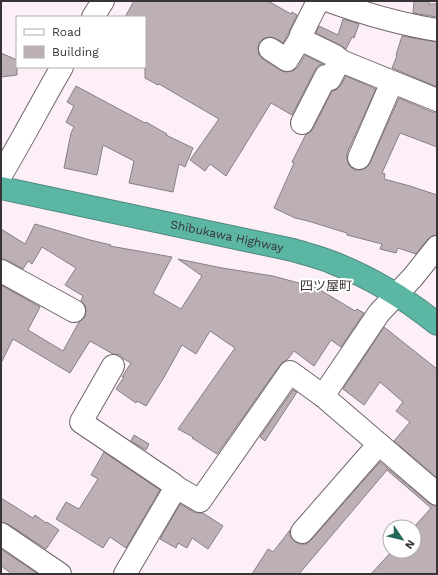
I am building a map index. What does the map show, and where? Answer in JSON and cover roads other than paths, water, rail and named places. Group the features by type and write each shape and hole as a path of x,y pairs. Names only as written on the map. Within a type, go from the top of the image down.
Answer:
{"highway":[{"name":"Shibukawa Highway","path":"1,188 293,250 331,262 365,277 396,294 437,324"}],"street":[{"path":"94,16 103,1"},
{"path":"270,49 286,60 300,39 301,34 318,1"},
{"path":"329,1 381,18 437,30"},
{"path":"300,39 336,56 340,60 437,100"},
{"path":"302,123 326,76 330,79 340,60"},
{"path":"1,175 61,68"},
{"path":"360,158 392,82"},
{"path":"323,396 379,313 413,277 437,247"},
{"path":"1,271 66,303"},
{"path":"113,366 80,422 176,487 200,501 290,372 323,396 437,494"},
{"path":"302,532 379,444"},
{"path":"125,574 176,487"},
{"path":"1,534 60,574"}],"district":[{"name":"四ツ屋町","path":"326,285"}]}
